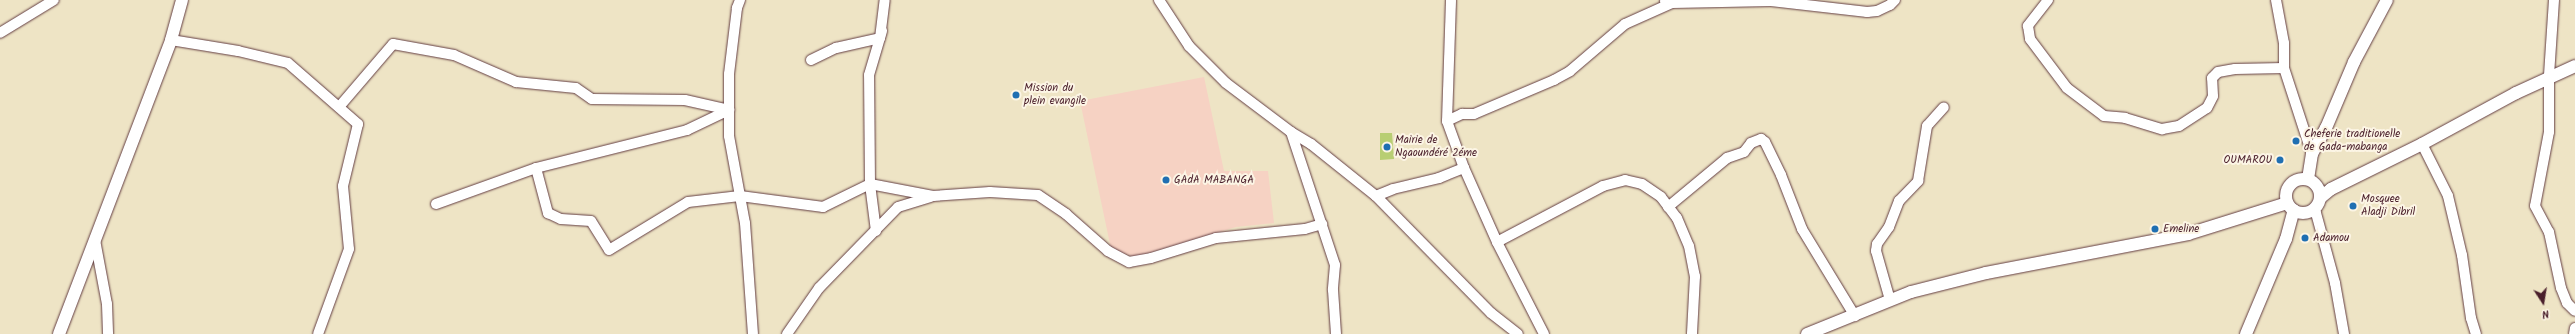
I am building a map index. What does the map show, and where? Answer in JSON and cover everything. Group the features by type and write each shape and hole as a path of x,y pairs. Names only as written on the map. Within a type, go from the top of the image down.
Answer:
{"street":[{"path":"0,32 54,0"},
{"path":"59,334 170,40 182,0"},
{"path":"740,0 737,8 729,74 729,136 745,223 753,334"},
{"path":"811,60 836,48 880,38 885,0"},
{"path":"1159,0 1189,46 1226,83 1291,132 1311,144 1376,196 1491,313 1518,334"},
{"path":"1451,0 1447,121 1464,168 1497,242 1544,334"},
{"path":"1447,121 1462,114 1474,114 1554,80 1570,71 1625,24 1667,1 1771,1 1867,12 1877,11 1890,5 1895,0"},
{"path":"2048,0 2028,26 2030,39 2067,88 2104,116 2125,118 2162,129 2179,126 2207,108 2214,96 2212,78 2218,72 2235,69 2284,68"},
{"path":"2276,0 2284,43 2284,68 2312,154"},
{"path":"2308,179 2312,154 2326,128 2354,62 2382,14 2387,0"},
{"path":"2554,0 2549,76 2549,132 2535,206 2549,232 2561,288 2567,303 2575,311"},
{"path":"876,231 870,184 869,75 882,31"},
{"path":"170,40 238,51 288,62 358,124 343,186 349,249 318,334"},
{"path":"339,107 393,44 454,55 516,82 576,88 592,99 685,100 729,110"},
{"path":"1808,334 1911,292 1986,273 2188,234 2290,206 2303,213 2312,210 2320,198 2331,189 2422,144 2549,76 2575,66"},
{"path":"1890,300 1876,251 1877,244 1889,227 1898,201 1918,182 1927,126 1944,107"},
{"path":"436,204 536,168 687,130 729,110"},
{"path":"1291,132 1334,265 1333,290 1336,334"},
{"path":"1668,207 1727,158 1744,152 1752,143 1762,140 1765,142 1781,174 1802,229 1855,316"},
{"path":"2422,144 2450,201 2462,255 2471,318 2476,334"},
{"path":"536,168 548,213 561,219 591,221 609,250 688,202 740,196 823,207 870,184 933,196"},
{"path":"1376,196 1420,181 1439,178 1464,168"},
{"path":"2246,334 2286,239 2290,206 2286,193 2290,184 2298,179 2308,179 2316,184 2320,198"},
{"path":"1497,242 1603,186 1625,180 1642,184 1661,197 1677,218 1689,246 1695,276 1692,334"},
{"path":"787,334 819,288 898,207 933,196 990,192 1038,195 1066,214 1108,251 1129,262 1151,258 1216,238 1305,229 1322,224"},
{"path":"2312,210 2316,213 2335,283 2344,334"},
{"path":"95,240 107,304 108,334"},
{"path":"2574,334 2575,328"}],"shaded area":[{"path":"1204,77 1224,171 1268,171 1274,223 1236,227 1135,257 1111,249 1080,101"}],"green space":[{"path":"1380,133 1392,133 1394,159 1380,160"}],"place":[{"name":"Mission du plein evangile","path":"1016,95"},
{"name":"Cheferie traditionelle de Gada-mabanga","path":"2296,141"},
{"name":"Mairie de Ngaoundéré 2éme","path":"1387,147"},
{"name":"OUMAROU","path":"2280,160"},
{"name":"GAdA MABANGA","path":"1166,180"},
{"name":"Mosquee Aladji Dibril","path":"2353,206"},
{"name":"Emeline","path":"2155,229"},
{"name":"Adamou","path":"2305,238"}]}
